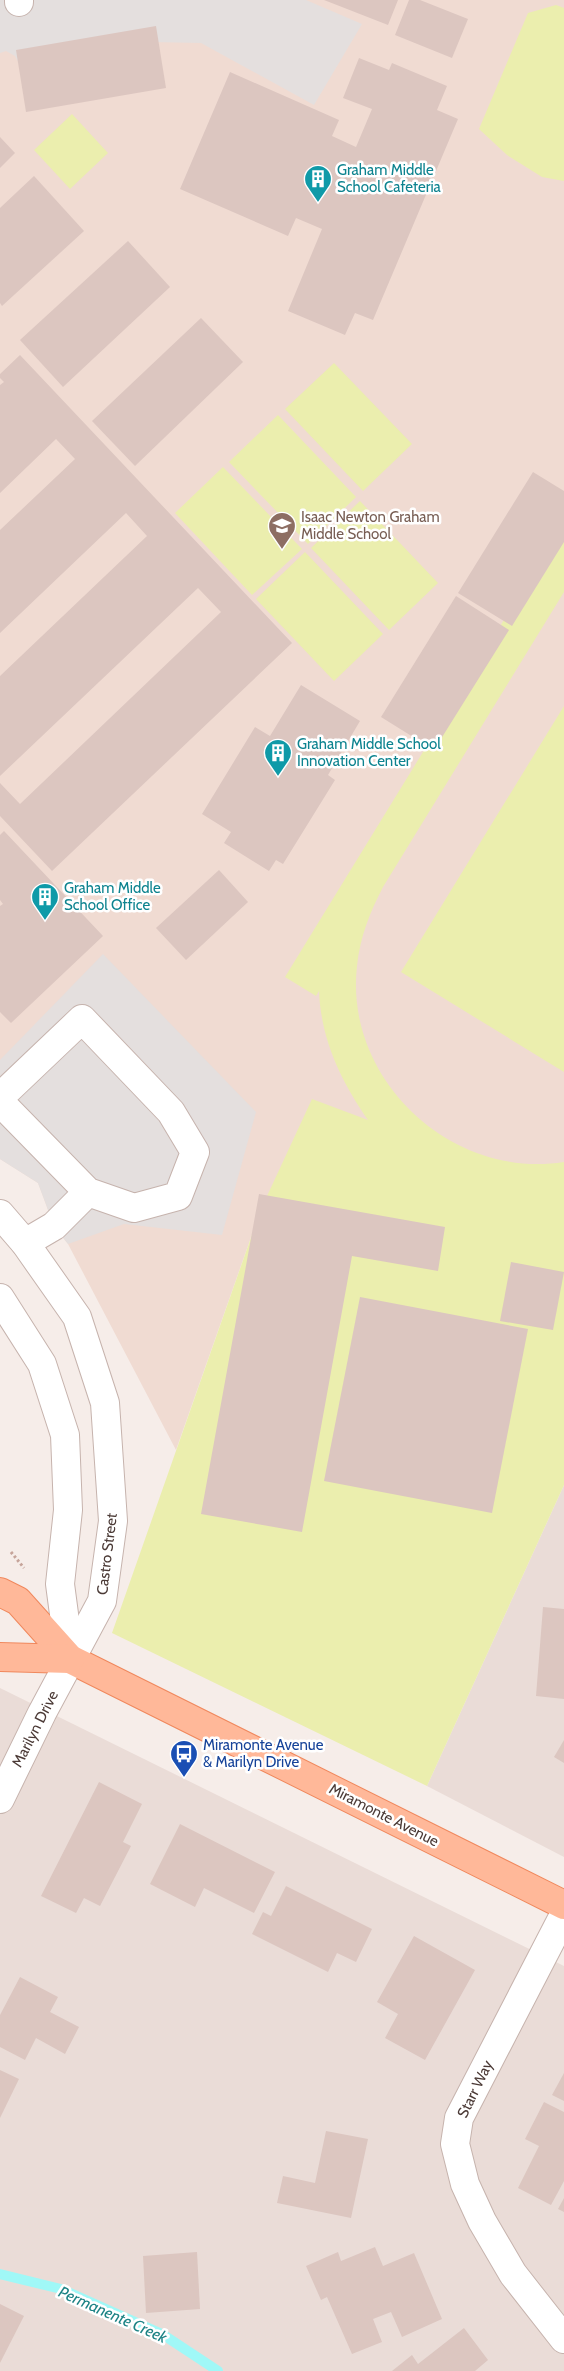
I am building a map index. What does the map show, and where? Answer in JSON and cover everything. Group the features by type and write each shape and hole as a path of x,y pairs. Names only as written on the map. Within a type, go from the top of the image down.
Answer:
{"main road":[{"name":"Miramonte Avenue","path":"0,1592 18,1601 70,1659 564,1905"},
{"name":"Miramonte Avenue","path":"0,1657 70,1659"}],"street":[{"path":"0,1097 82,1019 172,1112 195,1152 178,1196 134,1208 88,1192 0,1102"},
{"path":"25,1243 54,1226 88,1192"},
{"name":"Castro Street","path":"0,1214 25,1243 76,1317 105,1403 113,1521 102,1601 70,1659"},
{"path":"0,1298 42,1364 65,1435 68,1510 60,1584 70,1659"},
{"name":"Marilyn Drive","path":"0,1799 70,1659"},
{"name":"Starr Way","path":"564,1915 459,2118 455,2144 465,2184 482,2221 513,2274 564,2339"}],"path":[{"path":"11,1552 26,1570"}],"shaded area":[{"name":"Isaac Newton Graham Middle School","path":"0,0 564,0 564,1195 261,1209 176,1450 68,1244 54,1226 38,1183 0,1159"},
{"path":"0,0 306,0 362,24 314,105 201,43 150,42 23,70 15,56 6,51 0,53"},
{"path":"103,954 256,1112 222,1235 124,1224 68,1244 54,1226 38,1183 0,1159 0,1060"},
{"path":"564,1485 564,1857 427,1786"},
{"path":"0,1688 564,1966 564,2371 0,2371"}],"green space":[{"path":"556,5 564,8 564,181 542,177 507,155 479,129 528,13"},
{"path":"72,114 108,153 70,189 34,150"},
{"path":"334,363 412,444 363,491 285,409"},
{"path":"278,415 356,497 308,544 229,462"},
{"path":"223,467 302,549 252,595 175,513"},
{"path":"360,501 438,583 389,630 311,548"},
{"path":"564,522 564,592 383,887 366,925 360,945 357,966 358,1008 368,1047 387,1083 414,1114 446,1138 483,1155 522,1163 564,1162 564,1485 427,1786 112,1633 261,1209 312,1099 368,1120 349,1090 334,1059 324,1026 319,991 316,996 285,977"},
{"path":"305,552 383,634 334,681 256,599"},
{"path":"564,706 564,1072 401,972"}],"building":[{"path":"324,0 398,0 388,25"},
{"path":"409,0 420,0 468,19 452,58 395,35"},
{"path":"156,26 166,88 26,112 16,50"},
{"name":"Graham Middle School Cafeteria","path":"359,58 389,70 392,63 447,86 437,110 458,119 373,320 355,313 345,335 288,311 322,229 296,218 288,236 180,189 230,72 339,120 332,136 356,147 372,109 343,98"},
{"path":"0,137 15,153 0,168"},
{"path":"34,176 84,231 2,306 0,303 0,208"},
{"path":"128,241 170,287 63,387 20,340"},
{"path":"201,318 243,362 135,466 92,421"},
{"path":"20,355 292,643 52,871 0,816 0,783 20,804 221,612 198,588 0,776 0,676 147,536 126,513 0,633 0,530 75,459 56,439 0,493 0,385 4,382 0,378 0,374"},
{"path":"533,472 564,491 564,542 512,626 458,593"},
{"path":"456,596 509,630 434,750 381,717"},
{"name":"Graham Middle School Innovation Center","path":"301,685 360,721 328,775 335,780 283,864 276,860 269,871 224,843 231,832 202,814 255,727 270,736"},
{"name":"Graham Middle School Office","path":"4,831 103,936 11,1023 0,1012 0,906 3,904 0,900 0,835"},
{"path":"219,870 248,902 186,960 156,928"},
{"path":"259,1194 445,1227 438,1271 352,1256 302,1532 201,1514"},
{"path":"511,1262 564,1272 553,1330 500,1321"},
{"path":"360,1297 528,1329 492,1513 324,1481"},
{"path":"543,1607 564,1609 564,1699 536,1696"},
{"path":"564,1740 564,1763 554,1757"},
{"path":"99,1782 142,1804 123,1842 131,1846 100,1906 84,1898 76,1913 41,1896"},
{"path":"180,1824 275,1872 254,1913 204,1888 195,1907 150,1884"},
{"path":"286,1886 372,1929 356,1962 337,1953 328,1972 252,1934 263,1912 271,1916"},
{"path":"414,1936 475,1970 425,2060 385,2038 398,2014 377,2002"},
{"path":"20,1977 58,1997 50,2012 79,2027 65,2054 36,2038 25,2060 0,2047 0,2015"},
{"path":"0,2070 19,2079 0,2118"},
{"path":"564,2073 564,2101 552,2095"},
{"path":"544,2102 564,2112 564,2181 551,2205 518,2188 539,2146 525,2139"},
{"path":"326,2131 368,2139 351,2218 277,2203 283,2176 315,2183"},
{"path":"564,2198 564,2212 558,2209"},
{"path":"375,2247 383,2266 414,2253 442,2319 402,2337 391,2312 373,2319 382,2342 352,2354 327,2297 321,2300 306,2266 338,2252 341,2261"},
{"path":"197,2252 200,2309 146,2313 143,2256"},
{"path":"0,2304 24,2316 0,2363"},
{"path":"464,2328 488,2360 475,2371 392,2371 412,2355 418,2364"}],"waterway":[{"name":"Permanente Creek","path":"0,2274 61,2289 162,2334 218,2371"}],"place":[{"name":"Graham Middle School Cafeteria","path":"318,203"},
{"name":"Isaac Newton Graham Middle School","path":"282,550"},
{"name":"Graham Middle School Innovation Center","path":"278,777"},
{"name":"Graham Middle School Office","path":"45,921"},
{"name":"Miramonte Avenue & Marilyn Drive","path":"184,1778"}]}
